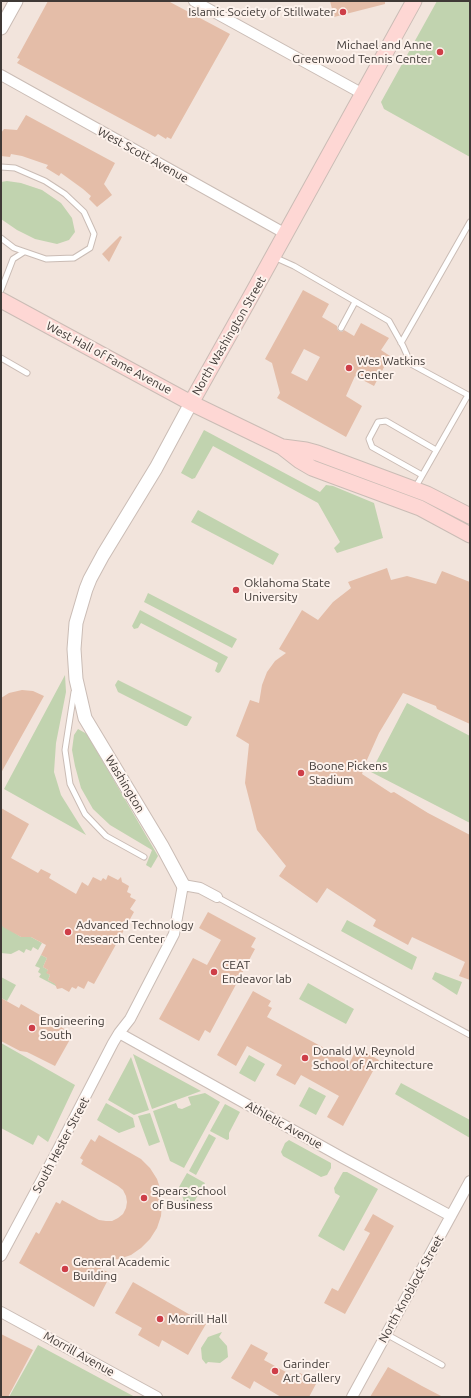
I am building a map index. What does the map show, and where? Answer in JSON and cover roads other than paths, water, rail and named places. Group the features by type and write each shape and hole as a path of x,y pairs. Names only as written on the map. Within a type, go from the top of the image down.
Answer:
{"main road":[{"name":"North Washington Street","path":"191,403 414,1"},
{"name":"West Hall of Fame Avenue","path":"1,300 191,403 282,447 312,468 420,508 470,535"},
{"name":"West Hall of Fame Avenue","path":"282,447 317,453 427,494 470,516"}],"street":[{"path":"1,28 16,1"},
{"path":"194,1 363,94"},
{"name":"West Scott Avenue","path":"1,75 286,234"},
{"name":"North Washington Street","path":"76,680 74,649 76,623 86,589 97,566 156,468 191,403"},
{"name":"Washington","path":"76,680 85,718 162,846 183,885"},
{"path":"183,885 200,888 217,897"},
{"name":"South Hester Street","path":"1,1256 119,1033 130,1019 174,934 183,885"},
{"name":"Athletic Avenue","path":"119,1033 337,1155 451,1216"},
{"name":"North Knoblock Street","path":"352,1397 470,1182"},
{"name":"Morrill Avenue","path":"1,1312 157,1397"}],"lane":[{"path":"1,167 15,168 45,181 65,194 84,212 94,234 90,248 74,258 46,259 14,248 1,239"},
{"path":"401,343 470,222"},
{"path":"1,239 1,245"},
{"path":"1,290 13,259 24,252"},
{"path":"273,257 294,266 389,321 411,364 468,395 414,489"},
{"path":"341,328 356,302"},
{"path":"1,358 27,373"},
{"path":"422,475 372,447 369,439 378,422 386,421 436,450"},
{"path":"76,680 65,750 70,784 85,814 106,836 144,857"},
{"path":"217,897 470,1036"},
{"path":"386,1334 442,1365"}],"place":[{"name":"Islamic Society of Stillwater","path":"343,12"},
{"name":"Michael and Anne Greenwood Tennis Center","path":"440,52"},
{"name":"Wes Watkins Center","path":"349,368"},
{"name":"Oklahoma State University","path":"236,590"},
{"name":"Boone Pickens Stadium","path":"301,773"},
{"name":"Advanced Technology Research Center","path":"68,932"},
{"name":"CEAT Endeavor lab","path":"214,972"},
{"name":"Engineering South","path":"32,1028"},
{"name":"Donald W. Reynold School of Architecture","path":"305,1058"},
{"name":"Spears School of Business","path":"144,1198"},
{"name":"General Academic Building","path":"65,1269"},
{"name":"Morrill Hall","path":"160,1319"},
{"name":"Garinder Art Gallery","path":"275,1371"}]}
